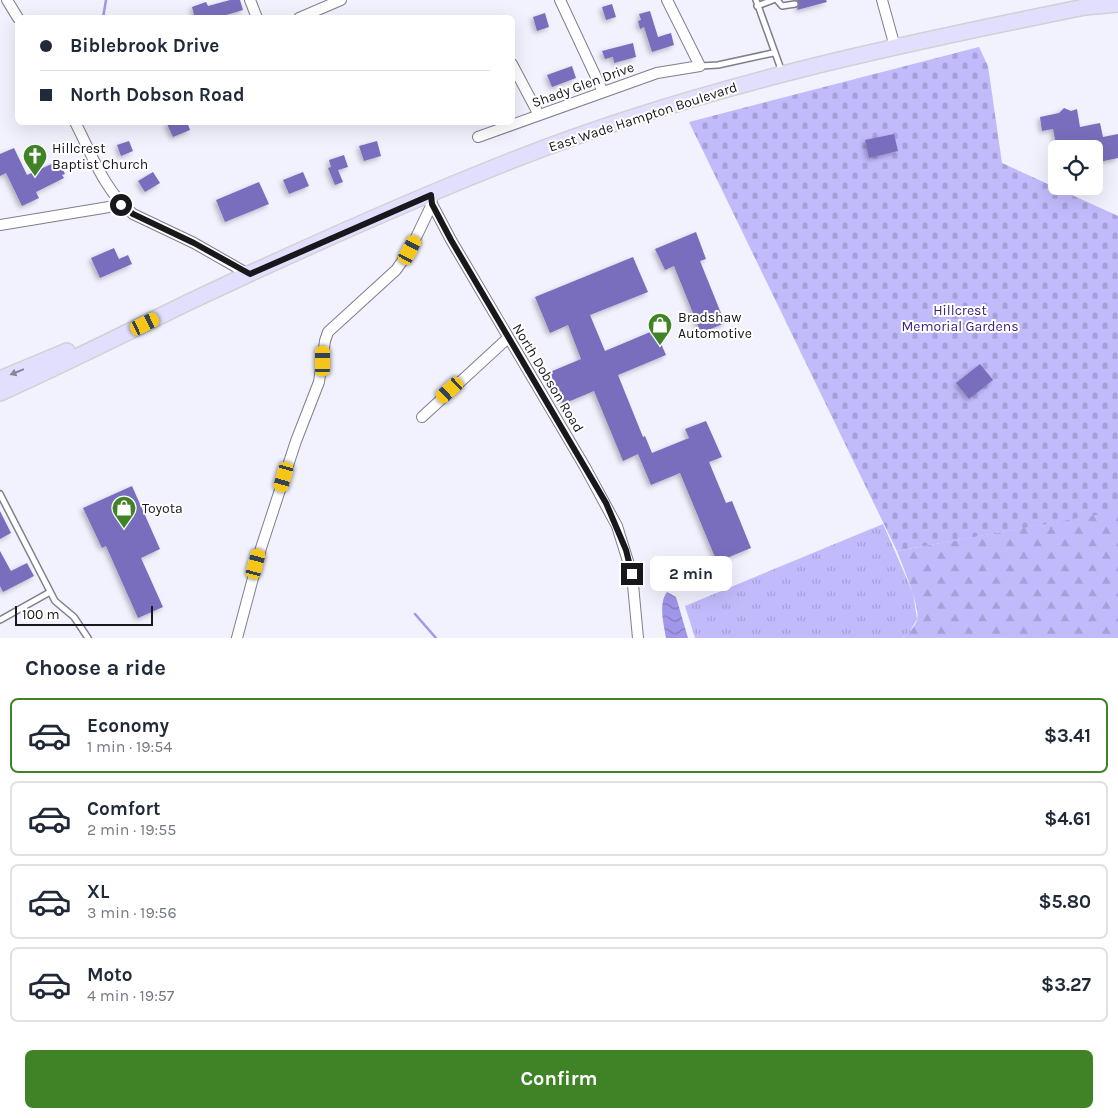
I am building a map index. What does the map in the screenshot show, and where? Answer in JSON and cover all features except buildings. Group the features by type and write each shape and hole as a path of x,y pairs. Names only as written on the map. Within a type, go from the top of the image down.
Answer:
{"main road":[{"name":"East Wade Hampton Boulevard","path":"0,393 250,274 431,199 513,160 613,124 782,74 895,47 1086,8 1118,4"},
{"name":"East Wade Hampton Boulevard","path":"0,379 192,301"}],"street":[{"path":"8,0 16,15"},
{"path":"250,0 256,15"},
{"path":"306,15 341,0"},
{"path":"560,0 603,92"},
{"path":"667,0 700,66"},
{"path":"882,0 895,47"},
{"name":"Shady Glen Drive","path":"515,121 539,115 657,73 700,66"},
{"path":"515,70 539,115"},
{"path":"80,125 121,205 133,214 194,243 250,274"},
{"name":"Shady Glen Drive","path":"478,137 498,126"},
{"path":"237,638 261,548 284,477 319,382 325,340 328,332 396,270 410,250 431,199"},
{"name":"North Dobson Road","path":"431,199 508,338 585,467 617,526 632,574 638,638"},
{"path":"0,225 121,205"},
{"path":"422,416 508,338"}],"lane":[{"path":"782,74 756,3 775,0 782,6 795,4"},
{"path":"700,66 718,65 774,53"},
{"path":"0,494 55,601 74,617 88,638"},
{"path":"0,620 50,592"}],"green space":[{"name":"Hillcrest Memorial Gardens","path":"979,47 988,66 1002,163 1048,184 1048,195 1072,195 1118,216 1118,511 897,551 689,122"},
{"path":"1118,442 1118,638 902,638 914,626 917,614 914,596 897,551 1077,518"},
{"path":"883,524 913,593 917,619 909,633 902,638 695,638 685,606"}],"water":[{"path":"667,592 676,597 688,638 666,638 662,608"}],"waterway":[{"path":"104,15 106,0"},
{"path":"415,614 436,638"}],"place":[{"name":"Hillcrest Baptist Church","path":"35,177"},
{"name":"Bradshaw Automotive","path":"660,346"},
{"name":"Toyota","path":"124,529"}],"route":[{"path":"121,205 133,214 194,243 250,274 381,215 431,195 432,204 451,240 606,503 626,550 632,574"}]}
